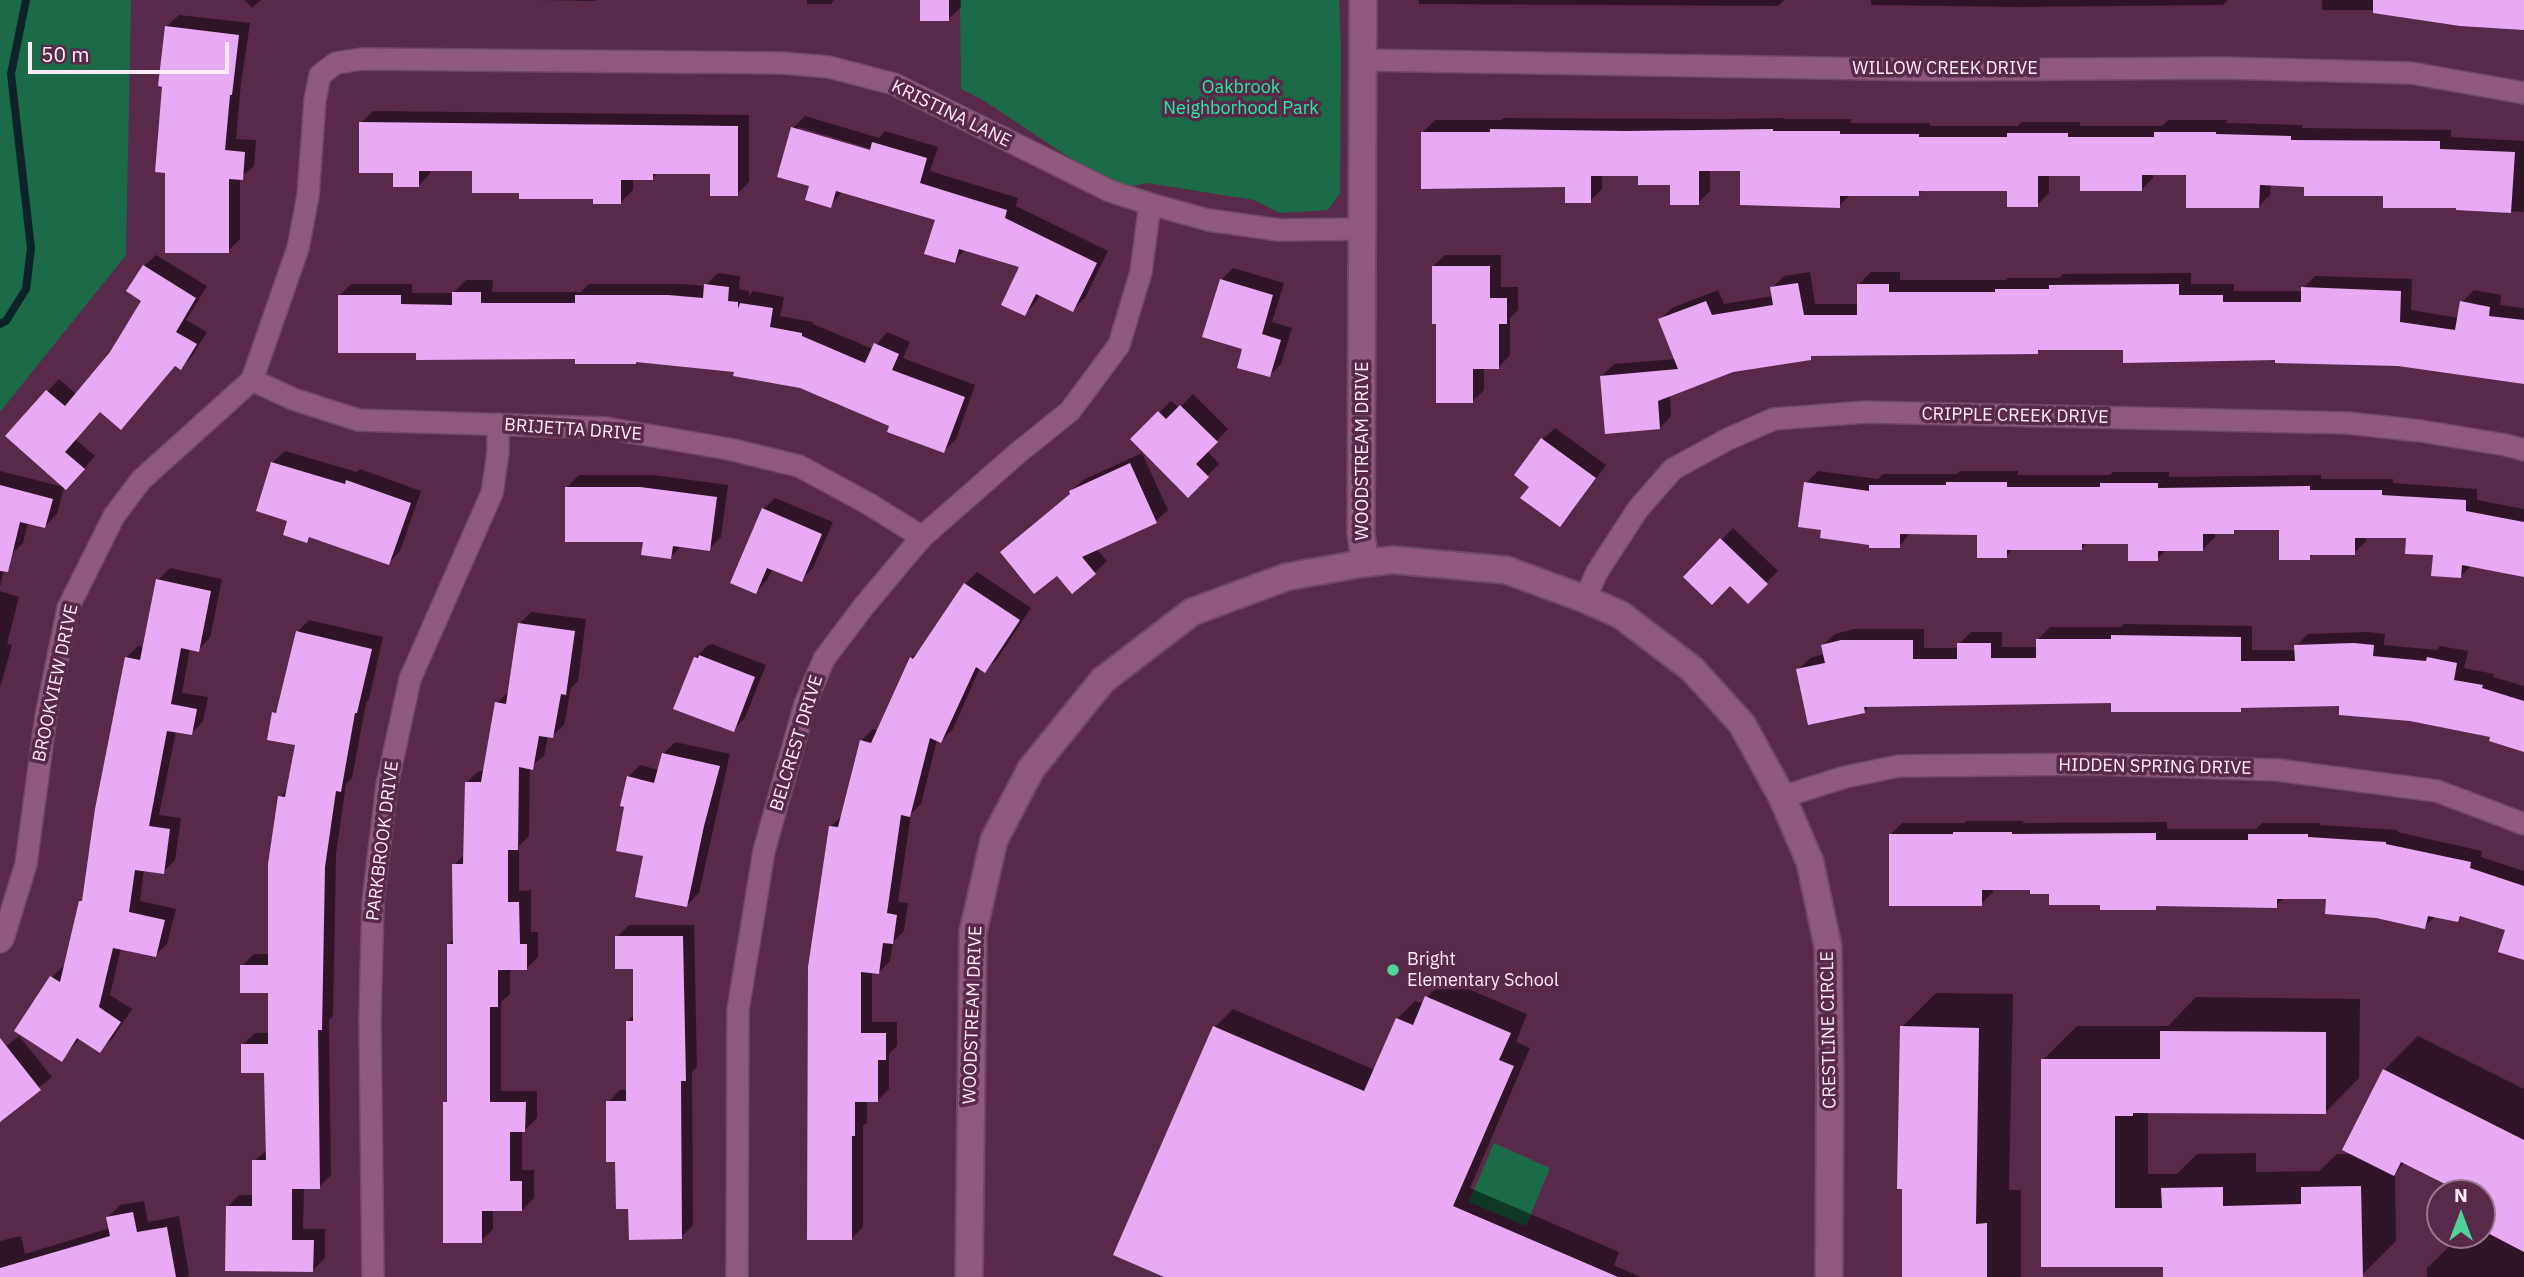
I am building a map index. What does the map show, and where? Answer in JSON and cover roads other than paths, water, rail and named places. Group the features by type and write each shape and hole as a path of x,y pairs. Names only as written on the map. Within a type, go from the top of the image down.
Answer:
{"street":[{"name":"WOODSTREAM DRIVE","path":"969,1277 973,932 994,840 1031,769 1103,680 1192,612 1286,577 1365,563 1361,533 1363,0"},
{"name":"KRISTINA LANE","path":"320,75 336,63 362,59 782,63 829,67 894,84 1110,191 1150,204 1208,220 1279,230 1363,229"},
{"name":"WILLOW CREEK DRIVE","path":"1364,60 1932,70 2224,68 2357,71 2411,73 2524,93"},
{"name":"BROOKVIEW DRIVE","path":"0,942 26,864 46,716 68,608 114,516 141,480 252,380 298,248 308,195 315,100 320,75"},
{"name":"BELCREST DRIVE","path":"737,1277 738,1010 764,851 805,704 824,659 922,537 1070,411 1119,345 1141,272 1150,204"},
{"name":"BRIJETTA DRIVE","path":"252,380 293,399 358,420 416,424 606,428 729,449 799,466 922,537"},
{"name":"CRIPPLE CREEK DRIVE","path":"1585,599 1597,572 1638,509 1673,469 1728,439 1774,419 1866,412 2348,423 2421,431 2505,444 2524,450"},
{"name":"PARKBROOK DRIVE","path":"373,1277 370,1019 373,901 387,785 410,679 492,493 498,453 498,424"},
{"name":"CRESTLINE CIRCLE","path":"1365,563 1393,560 1506,570 1585,599 1621,615 1692,669 1742,724 1782,797 1810,862 1828,947 1829,1277"},
{"name":"HIDDEN SPRING DRIVE","path":"1782,797 1845,777 1899,766 2095,764 2264,769 2437,791 2524,824"}],"waterway":[{"path":"0,324 6,321 26,289 31,248 11,74 26,0"}],"place":[{"name":"Bright Elementary School","path":"1393,970"}],"park label":[{"name":"Oakbrook Neighborhood Park","path":"1241,98"}]}
